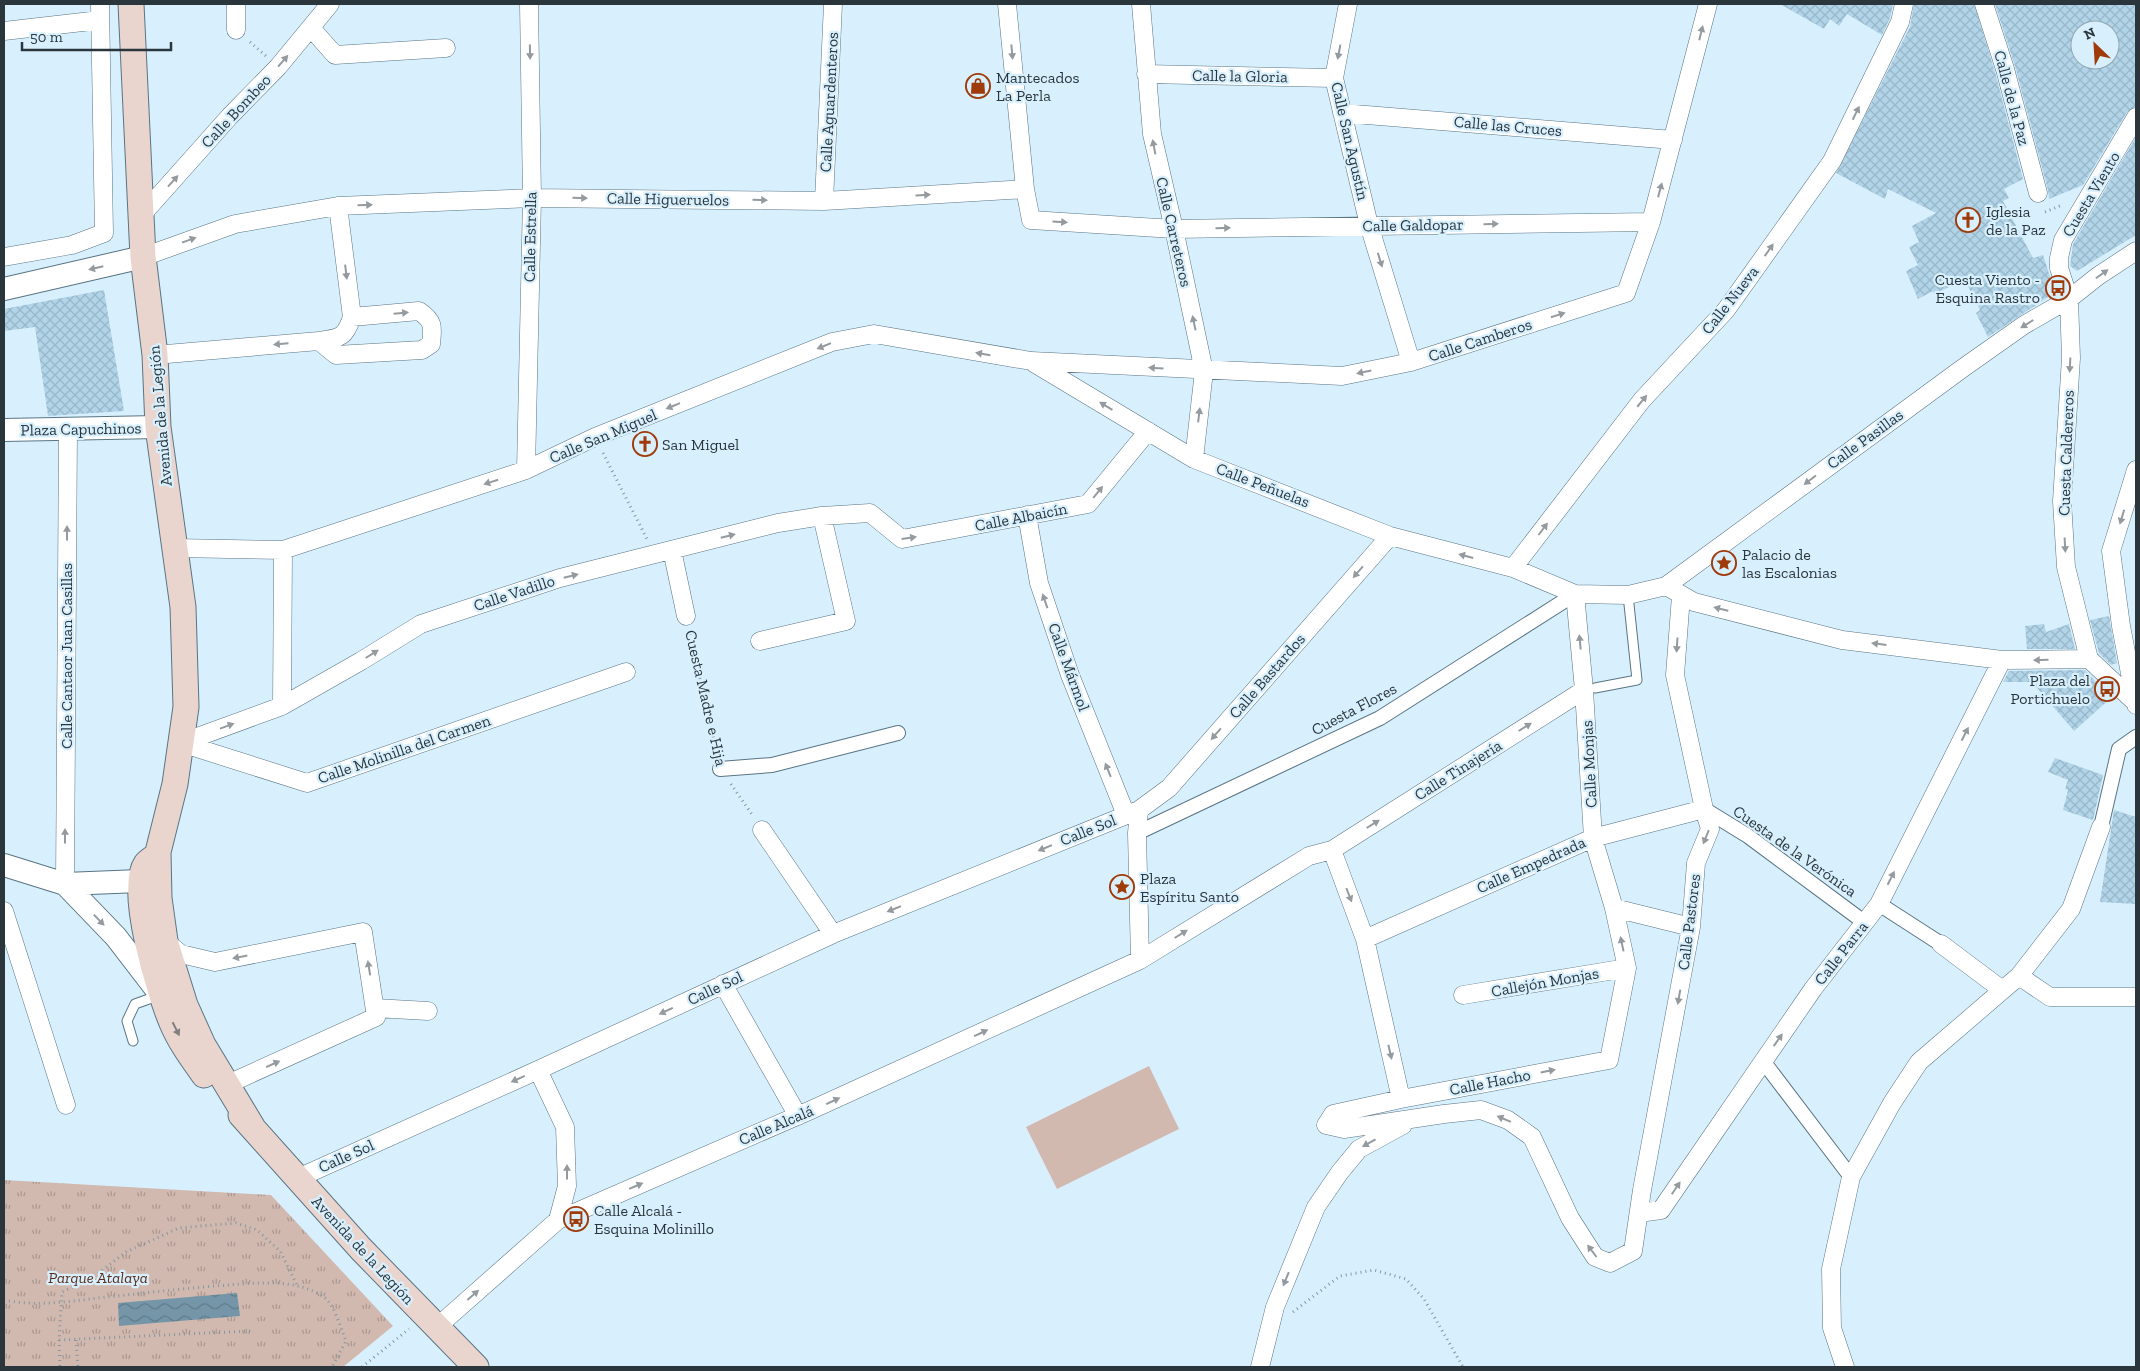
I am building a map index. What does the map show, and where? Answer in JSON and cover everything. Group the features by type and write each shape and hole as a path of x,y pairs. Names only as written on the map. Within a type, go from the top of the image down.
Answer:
{"main road":[{"name":"Avenida de la Legión","path":"130,4 143,257 154,355 158,427 183,607 186,707 175,784 157,855 159,898 164,937 185,1005 203,1045 253,1128"},
{"name":"Avenida de la Legión","path":"157,855 146,864 140,881 150,949 161,995 173,1025 188,1053 216,1091 253,1128 296,1179 476,1367"}],"street":[{"path":"236,4 236,30"},
{"name":"Calle Bombeo","path":"140,217 230,116 278,67 330,4"},
{"name":"Calle Estrella","path":"526,470 532,198 529,4"},
{"name":"Calle Aguardenteros","path":"824,201 833,4"},
{"path":"1007,4 1025,189 1031,220 1174,229"},
{"name":"Calle Carreteros","path":"1141,4 1152,134 1204,371 1194,459"},
{"name":"Calle San Agustín","path":"1348,4 1334,78 1369,225 1412,362"},
{"name":"Calle Camberos","path":"1031,361 1204,371 1342,376 1412,362 1626,293 1651,222 1708,4"},
{"name":"Calle Nueva","path":"1513,568 1642,400 1726,310 1832,161 1900,22 1904,4"},
{"name":"Calle de la Paz","path":"1984,4 2005,69 2038,193"},
{"path":"4,31 100,12 104,233 72,245 4,257"},
{"path":"311,28 335,55 446,48"},
{"name":"Calle la Gloria","path":"1146,74 1334,78"},
{"name":"Calle las Cruces","path":"1342,113 1673,140"},
{"name":"Cuesta Viento","path":"2061,246 2136,117"},
{"name":"Calle Higueruelos","path":"143,257 235,224 338,206 532,198 824,201 1025,189"},
{"path":"154,355 337,338 347,332 352,317 338,206"},
{"name":"Calle Galdopar","path":"1174,229 1651,222"},
{"name":"Cuesta Caldereros","path":"2061,246 2059,268 2069,299 2071,358 2062,500 2066,567 2089,659"},
{"name":"Calle Pasillas","path":"1674,591 1963,368 2024,326 2069,299 2098,276 2136,251"},
{"path":"4,289 143,257"},
{"path":"319,340 336,355 422,350 431,344 433,329 429,318 419,311 352,317"},
{"name":"Calle San Miguel","path":"174,548 283,550 526,470 595,437 832,342 874,334 1031,361"},
{"name":"Calle Peñuelas","path":"1031,361 1194,459 1390,536 1513,568 1575,594"},
{"name":"Plaza Capuchinos","path":"4,430 158,427"},
{"name":"Calle Cantaor Juan Casillas","path":"65,884 68,428"},
{"name":"Calle Albaicín","path":"870,513 902,540 1088,504 1148,431"},
{"path":"2136,470 2111,551 2121,626 2136,704"},
{"name":"Calle Vadillo","path":"181,743 282,706 421,624 560,578 778,523 822,516 870,513"},
{"path":"760,641 846,621 822,516"},
{"name":"Calle Mármol","path":"1027,516 1039,583 1070,675 1132,812"},
{"name":"Calle Bastardos","path":"1132,812 1169,788 1390,536"},
{"path":"282,706 283,550"},
{"name":"Cuesta Madre e Hija","path":"672,550 686,616"},
{"path":"1575,594 1628,595 1674,591 1694,602 1842,640 2002,660 2089,659 2136,704"},
{"name":"Calle Pastores","path":"1412,1119 1481,1110 1508,1120 1532,1137 1570,1218 1595,1257 1610,1263 1633,1251 1691,927 1696,863 1710,829 1675,675 1674,591"},
{"name":"Calle Monjas","path":"1575,594 1590,689 1593,838"},
{"name":"Cuesta Flores","path":"1137,833 1380,718 1575,594"},
{"name":"Calle Parra","path":"1639,1213 1661,1210 1813,990 1879,904 2002,660"},
{"name":"Calle Molinilla del Carmen","path":"181,743 307,783 626,672"},
{"name":"Calle Tinajería","path":"1140,960 1309,856 1332,850 1590,689"},
{"path":"720,769 772,765 898,733"},
{"path":"1845,1367 1832,1328 1831,1269 1851,1177 1892,1103 1919,1062 2019,976 2071,909 2101,827 2119,749 2136,736"},
{"name":"Calle Empedrada","path":"1365,939 1593,838 1704,809"},
{"name":"Cuesta de la Verónica","path":"1704,809 1748,836 1864,922"},
{"path":"1132,812 1137,833 1140,960"},
{"name":"Calle Sol","path":"296,1179 833,934 1132,812"},
{"path":"762,830 833,934"},
{"name":"Calle Hacho","path":"1401,1099 1608,1060 1627,968 1614,908 1593,838"},
{"path":"1332,850 1365,939 1401,1099 1333,1114 1326,1124 1344,1129 1412,1119"},
{"path":"4,865 65,884 140,881"},
{"name":"Avenida de la Legión","path":"140,881 146,888 151,903 153,923 164,937"},
{"path":"65,884 116,937 161,995"},
{"path":"1879,904 1941,944 2001,990"},
{"path":"1614,908 1691,927"},
{"path":"4,911 66,1105"},
{"path":"164,937 181,954 215,962 363,932 376,1017 228,1084"},
{"name":"Calle Alcalá","path":"431,1322 558,1220 798,1116 1140,960"},
{"name":"Callejón Monjas","path":"1463,995 1627,968"},
{"path":"2019,976 2050,997 2136,997"},
{"path":"724,984 798,1116"},
{"path":"375,1008 428,1011"},
{"path":"1763,1061 1851,1177"},
{"path":"538,1070 565,1128 567,1186 558,1220"},
{"path":"1260,1367 1274,1307 1316,1206 1359,1149 1412,1119"}],"lane":[{"path":"1590,689 1637,680 1628,595"},
{"path":"133,1041 127,1021 135,1004 161,995"}],"path":[{"path":"236,30 278,67"},
{"path":"2038,193 2044,212 2074,200 2084,205"},
{"path":"595,437 654,554"},
{"name":"Cuesta Madre e Hija","path":"686,616 720,769 762,830"},
{"path":"60,1367 60,1302 62,1292 92,1278 126,1252 180,1228 236,1223 257,1230 280,1251 298,1285"},
{"path":"1269,1331 1340,1276 1374,1270 1406,1279 1424,1299 1463,1367"},
{"path":"4,1300 22,1304 258,1283 298,1285 325,1298 335,1313 346,1341 332,1367"},
{"path":"362,1367 431,1322"},
{"path":"59,1340 250,1331"},
{"path":"76,1340 78,1367"}],"green space":[{"path":"1149,1066 1179,1129 1057,1189 1026,1127"},
{"name":"Parque Atalaya","path":"4,1180 271,1195 393,1326 343,1367 4,1367"}],"water":[{"path":"237,1293 240,1316 119,1326 118,1303"}],"building":[{"path":"1780,4 1893,4 1890,18 1882,35 1847,14 1839,26 1830,19 1824,29"},
{"path":"1914,4 1974,4 1995,72 2023,179 2004,189 2009,198 2003,201 2033,258 2043,255 2052,283 2054,293 1988,337 1976,313 1980,310 1965,280 1934,294 1933,291 1918,299 1906,271 1918,265 1909,247 1919,242 1912,226 1936,213 1888,189 1885,199 1836,173 1910,27"},
{"path":"1995,4 2136,4 2136,106 2127,112 2083,185 2049,199 2015,66"},
{"path":"2136,137 2136,235 2077,271 2070,266 2073,244"},
{"path":"104,290 124,411 48,416 35,327 4,331 4,309"},
{"path":"2109,616 2117,663 2111,665 2099,653 2090,620"},
{"path":"2044,624 2046,632 2069,624 2075,649 2027,649 2025,626"},
{"path":"2085,670 2111,698 2074,731 2032,682 2003,682 2009,671"},
{"path":"2055,758 2103,775 2093,820 2063,810 2068,790 2065,789 2068,780 2048,772"},
{"path":"2114,810 2136,817 2136,904 2100,902"}],"place":[{"name":"Mantecados La Perla","path":"978,86"},
{"name":"Iglesia de la Paz","path":"1968,220"},
{"name":"Cuesta Viento - Esquina Rastro","path":"2058,288"},
{"name":"San Miguel","path":"645,444"},
{"name":"Palacio de las Escalonias","path":"1724,563"},
{"name":"Plaza del Portichuelo","path":"2107,689"},
{"name":"Plaza Espíritu Santo","path":"1122,887"},
{"name":"Calle Alcalá - Esquina Molinillo","path":"576,1219"}]}
